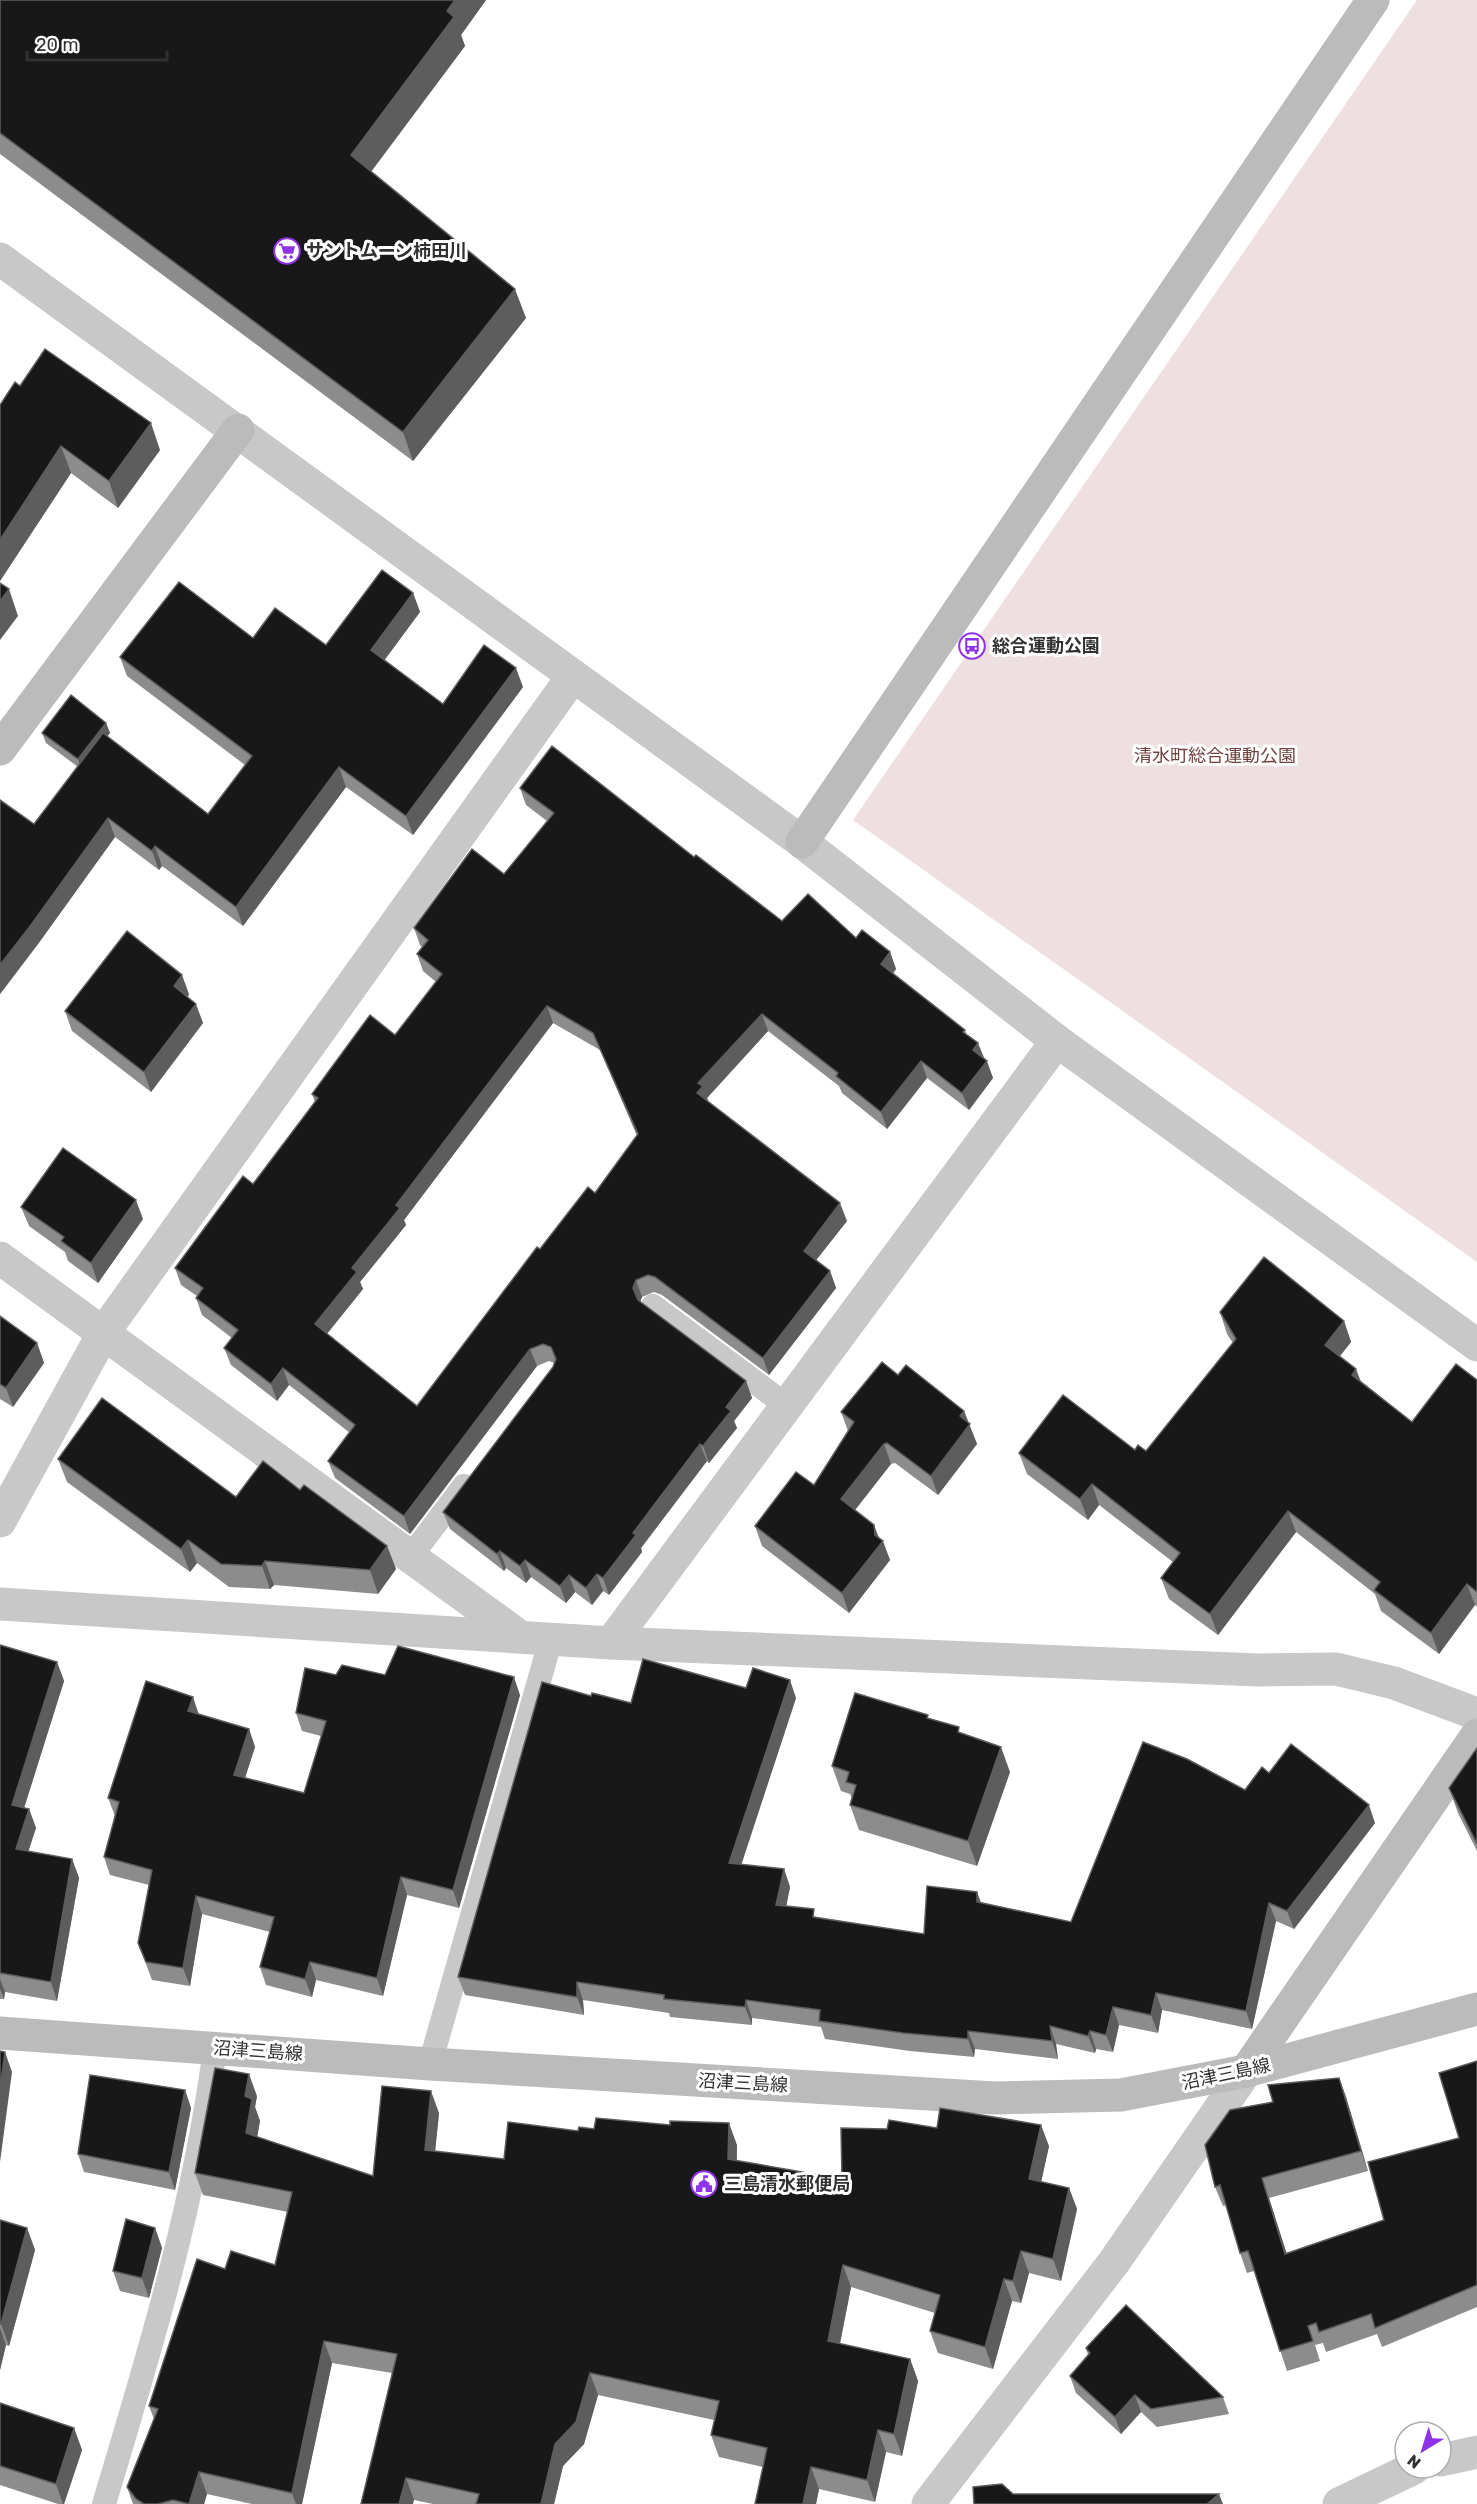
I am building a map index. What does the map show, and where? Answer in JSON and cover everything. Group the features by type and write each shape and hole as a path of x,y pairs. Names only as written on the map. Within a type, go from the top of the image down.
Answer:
{"street":[{"path":"802,842 1373,0"},
{"path":"0,259 802,842 1057,1041 1477,1345"},
{"path":"0,749 237,430"},
{"path":"0,1521 104,1332 573,676"},
{"path":"612,1643 1057,1041"},
{"path":"0,1258 411,1556 535,1638"},
{"path":"0,1604 612,1643 1258,1670 1336,1669 1394,1683 1477,1714"},
{"path":"928,2504 1114,2262 1477,1735"},
{"name":"沼津三島線","path":"0,2033 430,2064 995,2098 1121,2096 1246,2072 1477,2009"},
{"path":"1453,2457 1477,2452"},
{"path":"1339,2504 1393,2478"}],"lane":[{"path":"653,1306 787,1406"},
{"path":"411,1556 476,1471"},
{"path":"430,2064 535,1638"},
{"path":"104,2504 167,2287 188,2199 215,2048"}],"green space":[{"name":"清水町総合運動公園","path":"1417,0 1477,0 1477,1262 853,820"}],"building":[{"name":"サントムーン柿田川","path":"0,0 455,0 447,11 454,17 351,155 515,289 403,432 0,133"},
{"path":"45,349 151,423 109,481 61,446 0,540 0,405 15,382 20,386"},
{"path":"382,570 413,593 371,650 443,704 484,645 516,668 406,816 339,767 236,907 155,846 152,851 108,818 0,965 0,800 34,824 103,733 208,814 252,756 120,657 179,582 253,638 275,608 326,645"},
{"path":"0,583 9,589 0,601"},
{"path":"71,695 106,723 78,759 42,733"},
{"path":"552,746 694,857 696,855 782,921 808,894 856,938 862,930 890,952 881,964 965,1030 963,1032 978,1043 973,1050 987,1061 962,1093 921,1061 881,1112 836,1076 838,1073 762,1014 698,1083 703,1086 697,1093 840,1203 804,1251 830,1271 763,1358 655,1277 648,1275 636,1280 633,1288 638,1300 746,1381 726,1407 731,1411 703,1446 700,1444 633,1533 636,1535 603,1578 597,1574 586,1588 569,1575 560,1586 525,1560 520,1566 500,1551 497,1554 443,1512 553,1367 556,1359 551,1347 543,1344 530,1349 404,1516 328,1461 355,1425 283,1368 271,1384 224,1348 238,1330 196,1298 203,1288 175,1268 243,1176 253,1184 318,1098 312,1094 370,1015 395,1035 442,974 417,954 428,940 414,928 472,849 504,874 554,813 520,788","holes":["547,1006 593,1033 638,1134 595,1193 588,1187 540,1249 537,1247 417,1406 315,1324 357,1272 352,1268 400,1208 396,1205"]},
{"path":"127,931 182,975 174,986 196,1004 144,1072 65,1011"},
{"path":"63,1148 136,1200 91,1263 61,1241 64,1237 21,1207"},
{"path":"1264,1257 1344,1321 1325,1345 1356,1369 1352,1375 1412,1422 1456,1364 1477,1380 1477,1592 1467,1584 1431,1633 1374,1590 1380,1582 1288,1511 1210,1614 1161,1578 1180,1553 1092,1484 1080,1499 1019,1453 1063,1395 1135,1450 1138,1445 1146,1451 1236,1339 1220,1312"},
{"path":"0,1316 37,1343 6,1388 0,1384"},
{"path":"882,1362 898,1375 906,1365 964,1411 960,1416 970,1424 931,1476 887,1443 884,1444 841,1499 874,1525 875,1535 883,1541 842,1593 755,1526 796,1472 814,1485 854,1422 841,1412"},
{"path":"102,1398 236,1497 263,1461 300,1490 304,1485 387,1546 370,1570 265,1561 262,1566 221,1564 188,1540 181,1549 58,1459"},
{"path":"0,1645 57,1662 12,1805 29,1809 16,1849 72,1859 51,1982 0,1973"},
{"path":"398,1646 514,1677 453,1890 401,1877 377,1978 310,1962 305,1979 260,1967 274,1917 196,1896 183,1968 146,1962 138,1943 152,1870 104,1857 119,1802 108,1798 146,1681 193,1697 188,1711 249,1729 234,1775 304,1793 326,1721 296,1713 305,1668 336,1675 342,1665 385,1675"},
{"path":"643,1659 746,1688 753,1668 790,1680 729,1863 784,1869 776,1905 814,1909 813,1917 924,1934 927,1886 977,1892 977,1902 1071,1922 1143,1742 1187,1759 1245,1790 1262,1767 1269,1773 1291,1744 1369,1805 1287,1911 1269,1903 1246,2011 1156,1993 1151,2015 1113,2007 1106,2035 1090,2031 1088,2036 1050,2026 1052,2041 968,2031 968,2039 903,2033 819,2021 820,2010 746,2000 745,2007 664,1999 664,1995 577,1982 577,1997 458,1977 542,1682 591,1696 592,1693 631,1703"},
{"path":"855,1693 928,1715 927,1718 959,1727 958,1732 1001,1747 968,1841 850,1805 856,1785 846,1782 849,1772 832,1766"},
{"path":"1477,1748 1477,1844 1449,1788"},
{"path":"0,2051 5,2052 0,2089"},
{"path":"1477,2061 1477,2285 1375,2328 1371,2314 1319,2332 1316,2323 1308,2326 1313,2341 1280,2351 1248,2251 1240,2253 1220,2185 1215,2187 1205,2145 1230,2110 1273,2102 1268,2085 1339,2078 1361,2151 1262,2178 1285,2254 1384,2220 1368,2162 1459,2138 1439,2073"},
{"path":"215,2068 249,2074 245,2096 252,2099 246,2133 373,2176 382,2086 431,2091 425,2150 504,2159 508,2122 578,2131 579,2127 594,2129 596,2118 670,2125 670,2121 729,2123 728,2159 842,2179 841,2128 887,2129 889,2120 937,2128 940,2108 1041,2125 1029,2179 1069,2188 1053,2259 1021,2251 1013,2281 1004,2279 985,2347 930,2331 940,2295 843,2265 828,2341 910,2359 894,2434 878,2430 867,2480 811,2467 803,2504 755,2504 767,2448 711,2435 719,2401 590,2373 576,2422 555,2444 541,2504 476,2504 479,2494 406,2478 399,2504 361,2504 397,2354 324,2341 292,2493 199,2472 189,2504 173,2500 158,2504 144,2504 136,2499 127,2487 158,2409 149,2406 197,2259 225,2269 231,2251 275,2265 292,2192 195,2173"},
{"path":"90,2075 185,2090 169,2172 78,2154"},
{"path":"126,2219 155,2228 142,2278 113,2271"},
{"path":"0,2220 27,2228 1,2324 0,2324"},
{"path":"1126,2305 1223,2397 1151,2409 1135,2395 1115,2417 1070,2376 1090,2353 1086,2348"},
{"path":"0,2403 74,2428 56,2484 0,2466"},
{"path":"1002,2484 1013,2494 1219,2494 1207,2504 974,2504 973,2487"}],"place":[{"name":"サントムーン柿田川","path":"287,251"},
{"name":"総合運動公園","path":"972,646"},
{"name":"三島清水郵便局","path":"704,2184"}]}
